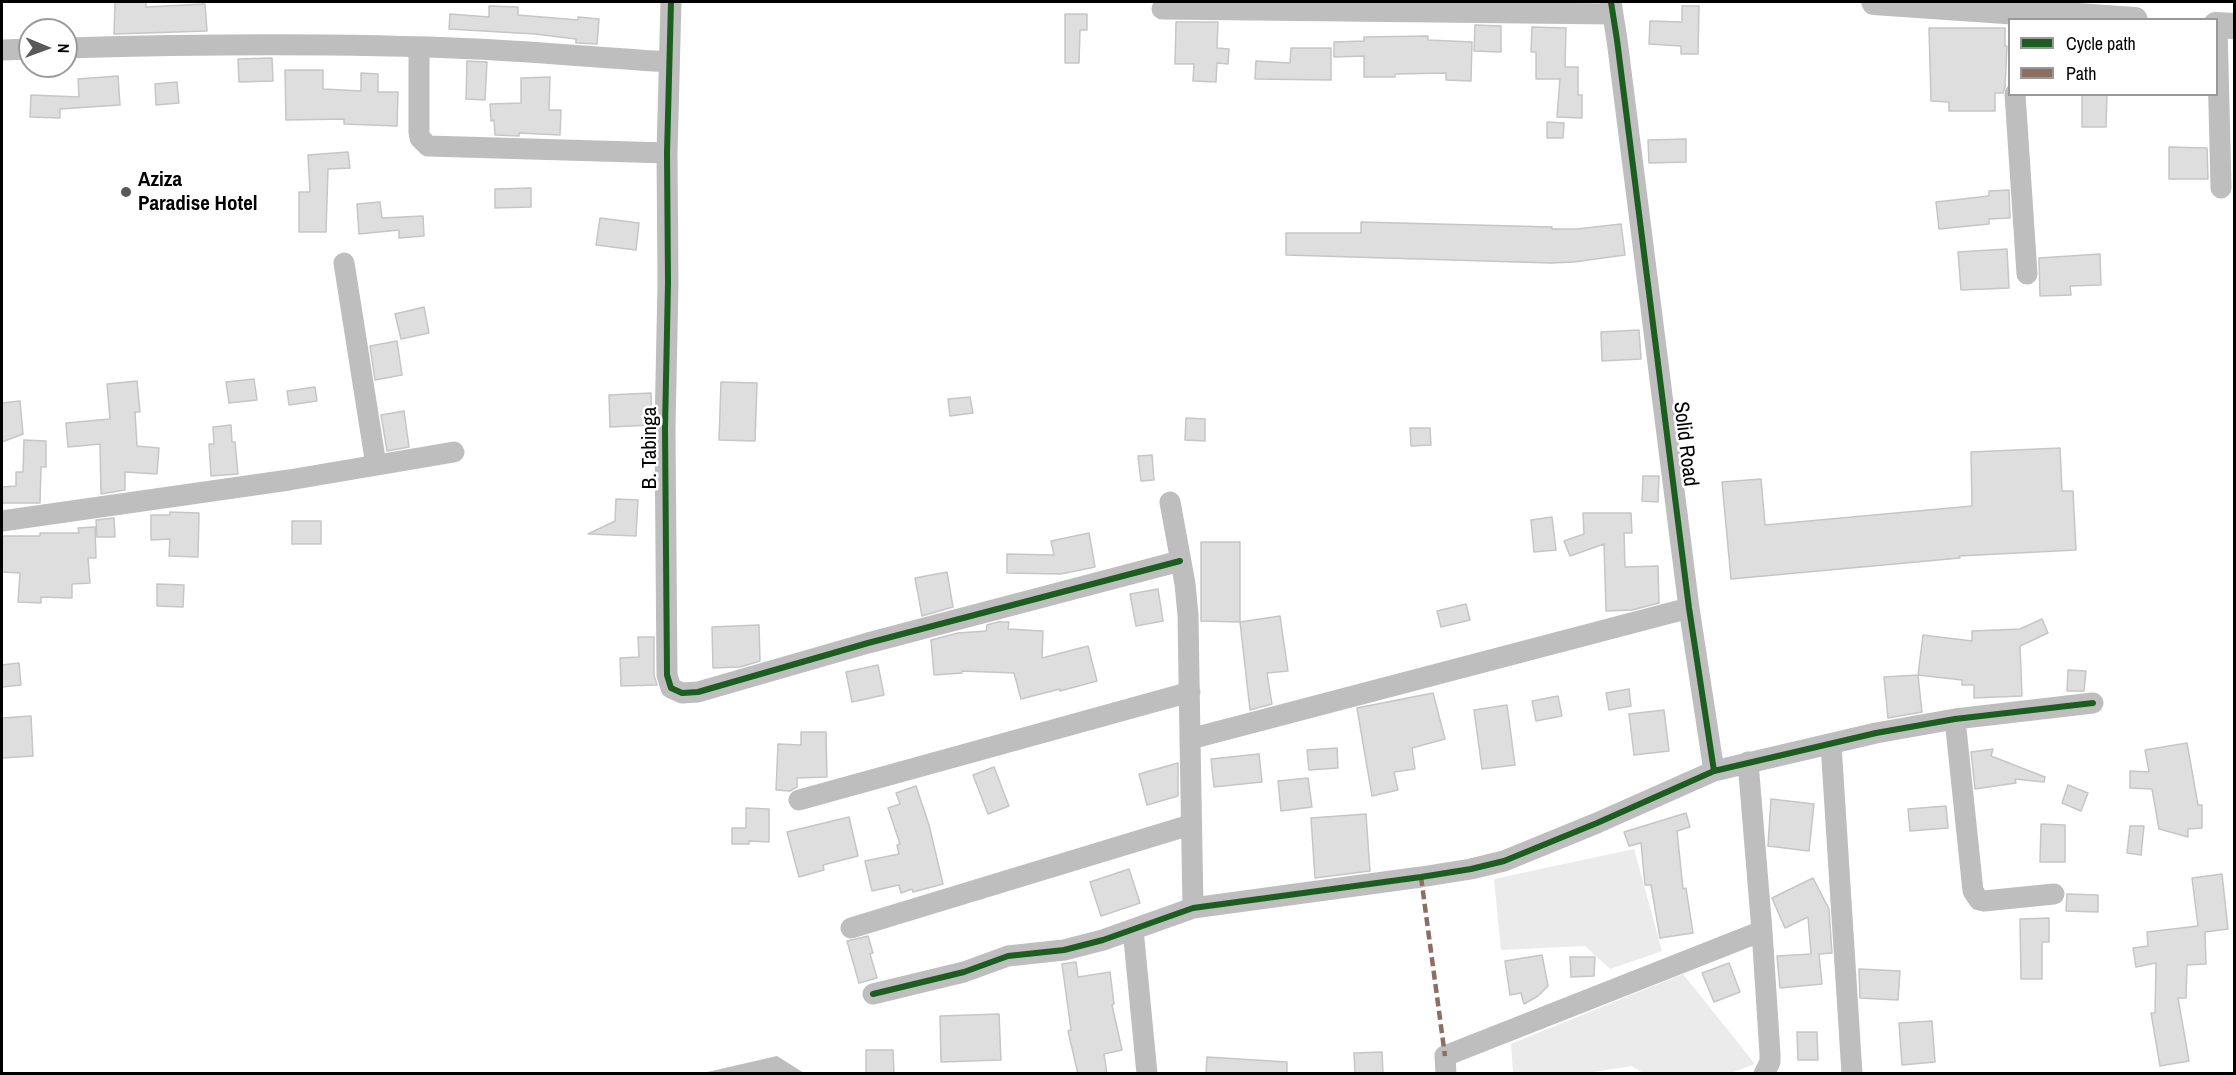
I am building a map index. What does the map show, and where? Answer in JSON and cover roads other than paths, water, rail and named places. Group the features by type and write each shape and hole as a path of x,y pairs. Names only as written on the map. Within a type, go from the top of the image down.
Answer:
{"street":[{"name":"B. Tabinga","path":"671,2 668,62 665,452 667,675 671,688 682,693 698,692 868,643 1180,561"},
{"path":"1874,2 2009,15 2085,18"},
{"path":"1162,9 1612,8"},
{"name":"Solid Road","path":"1612,8 1689,608 1714,771"},
{"path":"2218,25 2235,26"},
{"path":"78,48 167,45 419,47 668,62"},
{"path":"419,47 419,132 420,138 428,146 667,153"},
{"path":"2,50 18,49"},
{"path":"2218,66 2221,188"},
{"path":"2015,96 2027,274"},
{"path":"344,262 376,465"},
{"path":"2,521 289,480 454,452"},
{"path":"1170,502 1188,615 1193,908"},
{"path":"1190,739 1689,608"},
{"path":"798,800 1190,693"},
{"path":"873,994 964,972 1008,956 1064,951 1103,940 1193,908 1421,877 1504,861 1714,771 1748,762 1876,733 1955,719 2093,704"},
{"path":"1955,719 1975,896 1984,901 2054,894"},
{"path":"1831,744 1851,1074"},
{"path":"1748,762 1770,1054 1770,1062 1764,1074"},
{"path":"851,928 1190,825"},
{"path":"1133,929 1147,1074"},
{"path":"1446,1074 1445,1056 1762,931"}],"place":[{"name":"Aziza Paradise Hotel","path":"126,192"}]}
